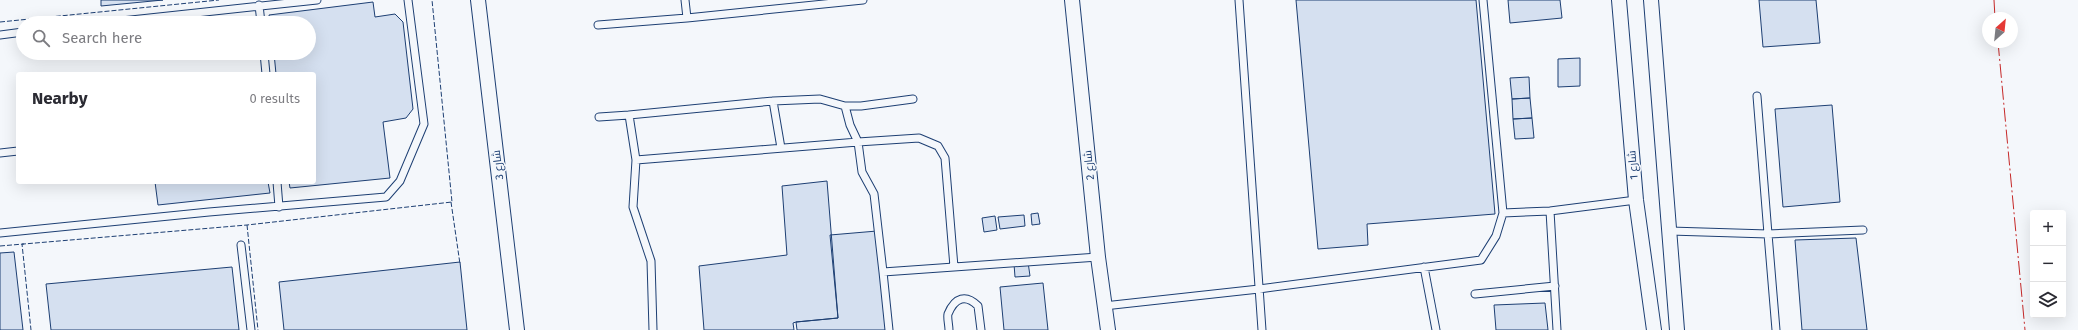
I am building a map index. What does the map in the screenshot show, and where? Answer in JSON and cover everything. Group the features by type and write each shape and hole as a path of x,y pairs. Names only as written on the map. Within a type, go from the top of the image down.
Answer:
{"street":[{"name":"شارع 3","path":"478,0 517,330"},
{"name":"شارع 2","path":"1072,0 1098,257 1108,330"},
{"name":"شارع 1","path":"1619,0 1636,200 1654,330"},
{"path":"1651,0 1677,330"}],"lane":[{"path":"165,16 317,0"},
{"path":"0,233 386,198 400,181 424,124 408,0"},
{"path":"685,0 687,18"},
{"path":"598,25 687,18 863,0"},
{"path":"1239,0 1262,330"},
{"path":"1104,306 1259,289 1481,260 1496,236 1503,213 1483,0"},
{"path":"260,5 261,16"},
{"path":"0,35 16,33"},
{"path":"265,60 266,72"},
{"path":"1757,96 1776,330"},
{"path":"599,117 773,101 820,99 845,106 861,106 913,99"},
{"path":"773,101 781,148"},
{"path":"845,106 850,125 858,142 862,172 874,194 889,330"},
{"path":"628,115 636,160 633,207 652,261 653,330"},
{"path":"636,160 920,138 938,146 945,158 954,267"},
{"path":"0,153 16,151"},
{"path":"277,184 280,207"},
{"path":"1503,213 1550,211 1636,200"},
{"path":"1550,211 1557,330"},
{"path":"1670,231 1768,234 1863,230"},
{"path":"241,245 251,330"},
{"path":"883,272 1098,257"},
{"path":"1424,267 1436,330"},
{"path":"1475,294 1554,286"},
{"path":"949,330 948,315 958,301 963,298 971,299 978,306 981,330"}],"building":[{"path":"101,0 163,0 101,6"},
{"path":"1296,0 1476,0 1495,214 1367,224 1368,245 1318,249"},
{"path":"1508,0 1560,0 1562,18 1510,23"},
{"path":"1759,0 1816,0 1820,43 1763,47"},
{"path":"373,2 375,17 395,14 403,22 413,109 406,118 383,122 390,178 290,188 289,184 316,184 316,72 276,72 275,60 316,60 316,16 269,15"},
{"path":"1580,58 1580,86 1558,87 1558,59"},
{"path":"1529,77 1530,98 1512,99 1510,78"},
{"path":"1530,98 1532,118 1513,119 1512,99"},
{"path":"1832,105 1840,202 1783,207 1775,109"},
{"path":"1532,118 1534,138 1515,139 1513,119"},
{"path":"827,181 838,318 796,322 793,323 794,330 704,330 699,266 787,255 782,186"},
{"path":"155,184 268,184 270,193 158,205"},
{"path":"1038,213 1040,224 1032,225 1031,214"},
{"path":"1024,215 1025,226 1000,229 998,217"},
{"path":"995,216 997,230 984,232 982,218"},
{"path":"877,231 886,330 797,330 796,322 838,318 830,235"},
{"path":"1856,238 1867,330 1802,330 1795,240"},
{"path":"14,252 23,330 0,330 0,253"},
{"path":"460,262 467,330 284,330 279,282"},
{"path":"1028,262 1030,276 1015,277 1014,264"},
{"path":"232,267 239,330 51,330 46,284"},
{"path":"1043,283 1048,330 1004,330 1000,287"},
{"path":"1545,303 1548,330 1496,330 1494,305"}],"fence":[{"path":"60,16 219,0"},
{"path":"0,246 247,225 452,202 432,0"},
{"path":"0,22 16,20"},
{"path":"451,202 460,264"},
{"path":"247,225 258,330"},
{"path":"24,244 22,244 31,330"}],"power":[{"path":"1994,0 1995,12"},
{"path":"1999,48 2025,330"}]}
